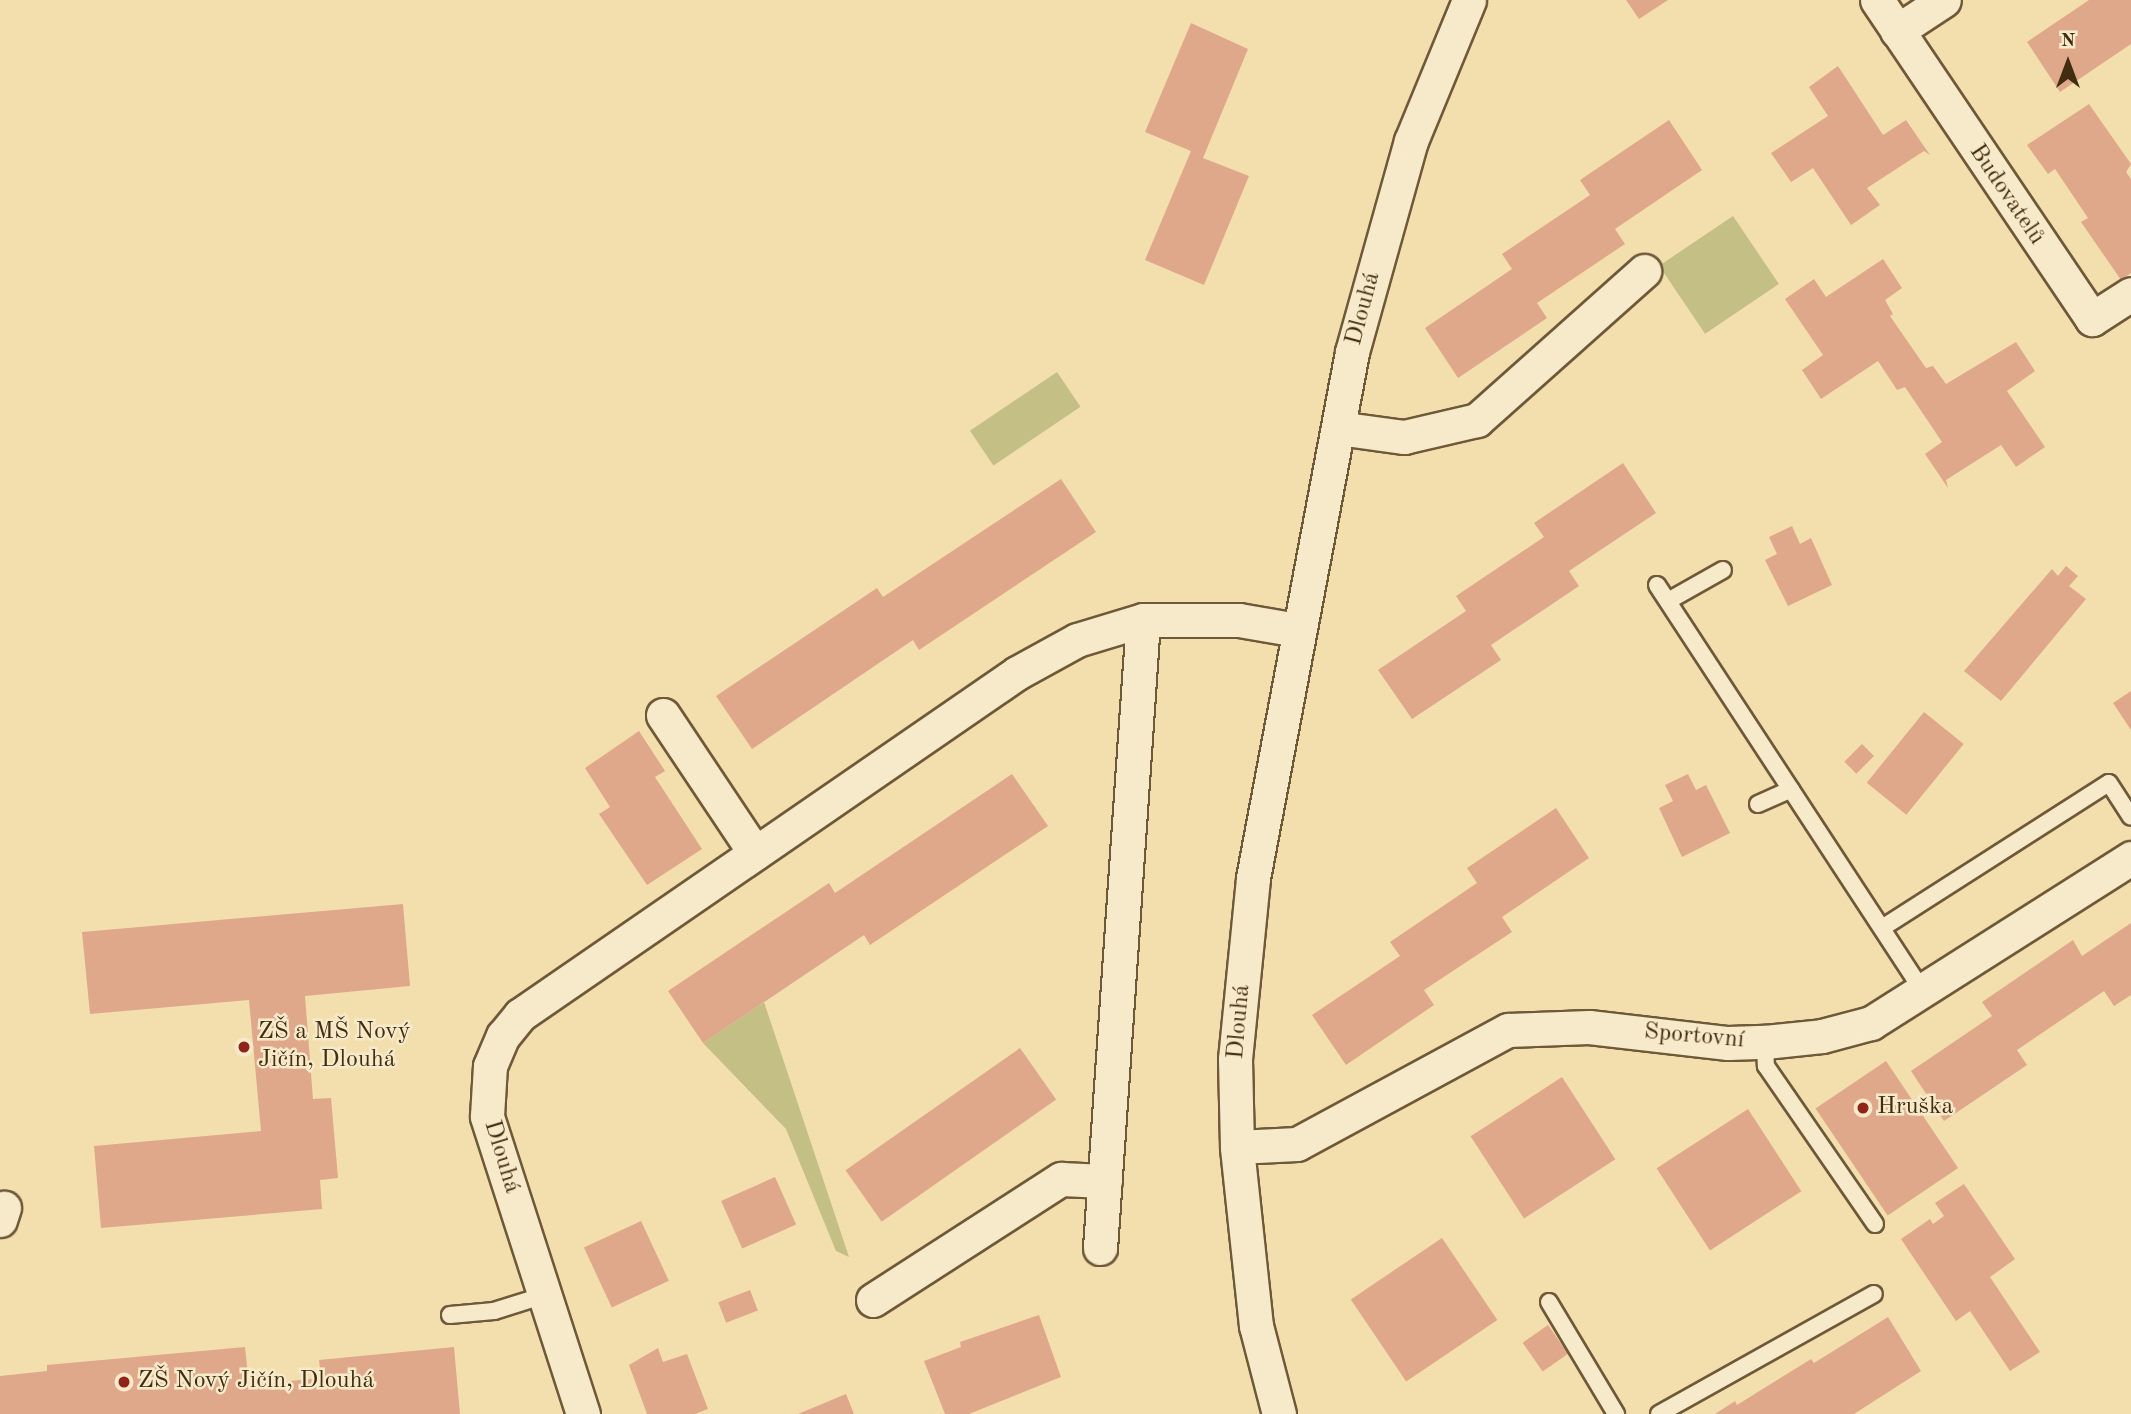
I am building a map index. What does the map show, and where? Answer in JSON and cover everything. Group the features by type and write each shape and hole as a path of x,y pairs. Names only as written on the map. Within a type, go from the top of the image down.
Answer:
{"street":[{"name":"Dlouhá","path":"1279,1414 1256,1326 1237,1147 1235,1059 1253,878 1297,630 1352,352 1411,141 1469,0"},
{"name":"Budovatelů","path":"1877,0 2092,319 2131,294"},
{"path":"1897,31 1944,0"},
{"path":"1338,428 1404,437 1477,419 1644,271"},
{"name":"Dlouhá","path":"583,1414 487,1116 490,1066 503,1036 520,1015 1017,673 1077,640 1143,620 1239,620 1297,630"},
{"path":"1100,1248 1143,620"},
{"path":"663,715 755,853"},
{"name":"Sportovní","path":"1237,1147 1297,1144 1508,1030 1588,1027 1728,1043 1822,1036 1871,1023 2131,858"},
{"path":"873,1300 1061,1180 1105,1181"}],"lane":[{"path":"1668,601 1723,570"},
{"path":"1657,585 1923,992"},
{"path":"1882,928 2109,783 2131,817"},
{"path":"1758,804 1791,789"},
{"path":"1765,1042 1766,1066 1875,1224"},
{"path":"1659,1414 1874,1294"},
{"path":"450,1315 494,1311 545,1295"},
{"path":"1549,1302 1616,1414"}],"shaded area":[{"path":"1733,216 1779,284 1705,334 1659,266"},
{"path":"1057,372 1080,407 993,466 970,431"},
{"path":"764,1002 849,1257 836,1251 786,1129 703,1043"}],"building":[{"path":"1626,0 1668,0 1639,19"},
{"path":"2089,0 2131,0 2131,44 2060,92 2027,42"},
{"path":"1191,23 1248,49 1203,158 1249,176 1204,285 1145,260 1191,151 1145,132"},
{"path":"1838,66 1883,135 1906,120 1930,155 1924,151 1867,188 1880,205 1851,225 1813,168 1791,182 1771,153 1828,116 1809,87"},
{"path":"2089,104 2131,164 2126,172 2131,179 2131,273 2121,280 2081,222 2088,218 2055,169 2048,174 2027,145"},
{"path":"1669,120 1702,170 1615,229 1625,244 1537,303 1547,318 1458,378 1425,328 1512,269 1502,254 1590,195 1580,180"},
{"path":"1883,259 1902,288 1885,300 1893,314 1890,316 1926,368 1933,366 1946,384 2016,342 2035,371 2007,391 2045,447 2016,467 2001,445 1946,480 1948,488 1925,454 1942,442 1905,387 1897,390 1878,361 1821,399 1802,370 1823,355 1785,299 1814,279 1826,297"},
{"path":"1623,463 1656,513 1569,571 1579,586 1491,645 1501,660 1412,719 1378,670 1466,611 1456,596 1544,537 1534,523"},
{"path":"1061,479 1096,532 919,650 913,640 752,749 716,696 877,588 883,597"},
{"path":"1792,526 1800,544 1811,538 1832,585 1788,606 1765,560 1777,554 1769,537"},
{"path":"2066,566 2078,576 2069,586 2086,599 2001,701 1964,671 2052,569 2058,576"},
{"path":"2131,691 2131,730 2113,703"},
{"path":"1924,712 1964,744 1906,815 1867,783"},
{"path":"639,731 665,771 655,777 702,849 647,885 599,814 610,807 585,768"},
{"path":"1862,744 1874,756 1856,774 1844,762"},
{"path":"1012,774 1048,826 870,945 864,935 703,1043 668,991 829,883 835,893"},
{"path":"1688,774 1696,790 1706,785 1730,833 1682,857 1659,808 1673,801 1665,785"},
{"path":"1556,808 1589,858 1502,917 1512,932 1424,990 1434,1005 1346,1065 1312,1015 1400,956 1390,942 1477,883 1467,868"},
{"name":"ZŠ a MŠ Nový Jičín, Dlouhá","path":"403,904 410,986 305,996 313,1099 331,1098 338,1178 320,1180 322,1209 101,1228 94,1146 261,1131 249,1000 90,1014 82,932"},
{"path":"2131,923 2131,995 2114,1006 2104,991 2017,1050 2027,1065 1944,1121 1911,1071 1992,1016 1982,1002 2073,940 2082,956"},
{"path":"1020,1048 1056,1100 882,1222 846,1170"},
{"path":"1886,1061 1958,1168 1888,1215 1816,1109"},
{"path":"1562,1077 1615,1159 1524,1219 1471,1136"},
{"path":"1748,1109 1801,1191 1710,1251 1657,1168"},
{"path":"775,1177 796,1225 742,1249 721,1201"},
{"path":"1964,1184 2015,1259 1990,1277 2040,1352 2010,1371 1970,1311 1956,1321 1901,1239 1930,1219 1933,1224 1944,1216 1935,1203"},
{"path":"641,1221 669,1281 612,1307 584,1248"},
{"path":"1442,1238 1497,1320 1406,1382 1351,1300"},
{"path":"750,1290 758,1311 726,1323 718,1302"},
{"path":"1039,1315 1061,1377 969,1414 945,1414 924,1361 961,1347 960,1342"},
{"path":"1888,1317 1921,1371 1854,1414 1715,1414 1735,1401 1737,1405 1811,1359 1814,1363"},
{"path":"1548,1325 1568,1354 1543,1371 1523,1343"},
{"name":"ZŠ Nový Jičín, Dlouhá","path":"245,1347 249,1385 321,1378 319,1360 454,1347 460,1414 0,1414 0,1376 47,1371 47,1365"},
{"path":"658,1348 663,1362 687,1354 708,1409 695,1414 647,1414 629,1365"},
{"path":"846,1394 854,1414 798,1414"}],"place":[{"name":"ZŠ a MŠ Nový Jičín, Dlouhá","path":"244,1047"},
{"name":"Hruška","path":"1863,1108"},
{"name":"ZŠ Nový Jičín, Dlouhá","path":"124,1382"}]}
